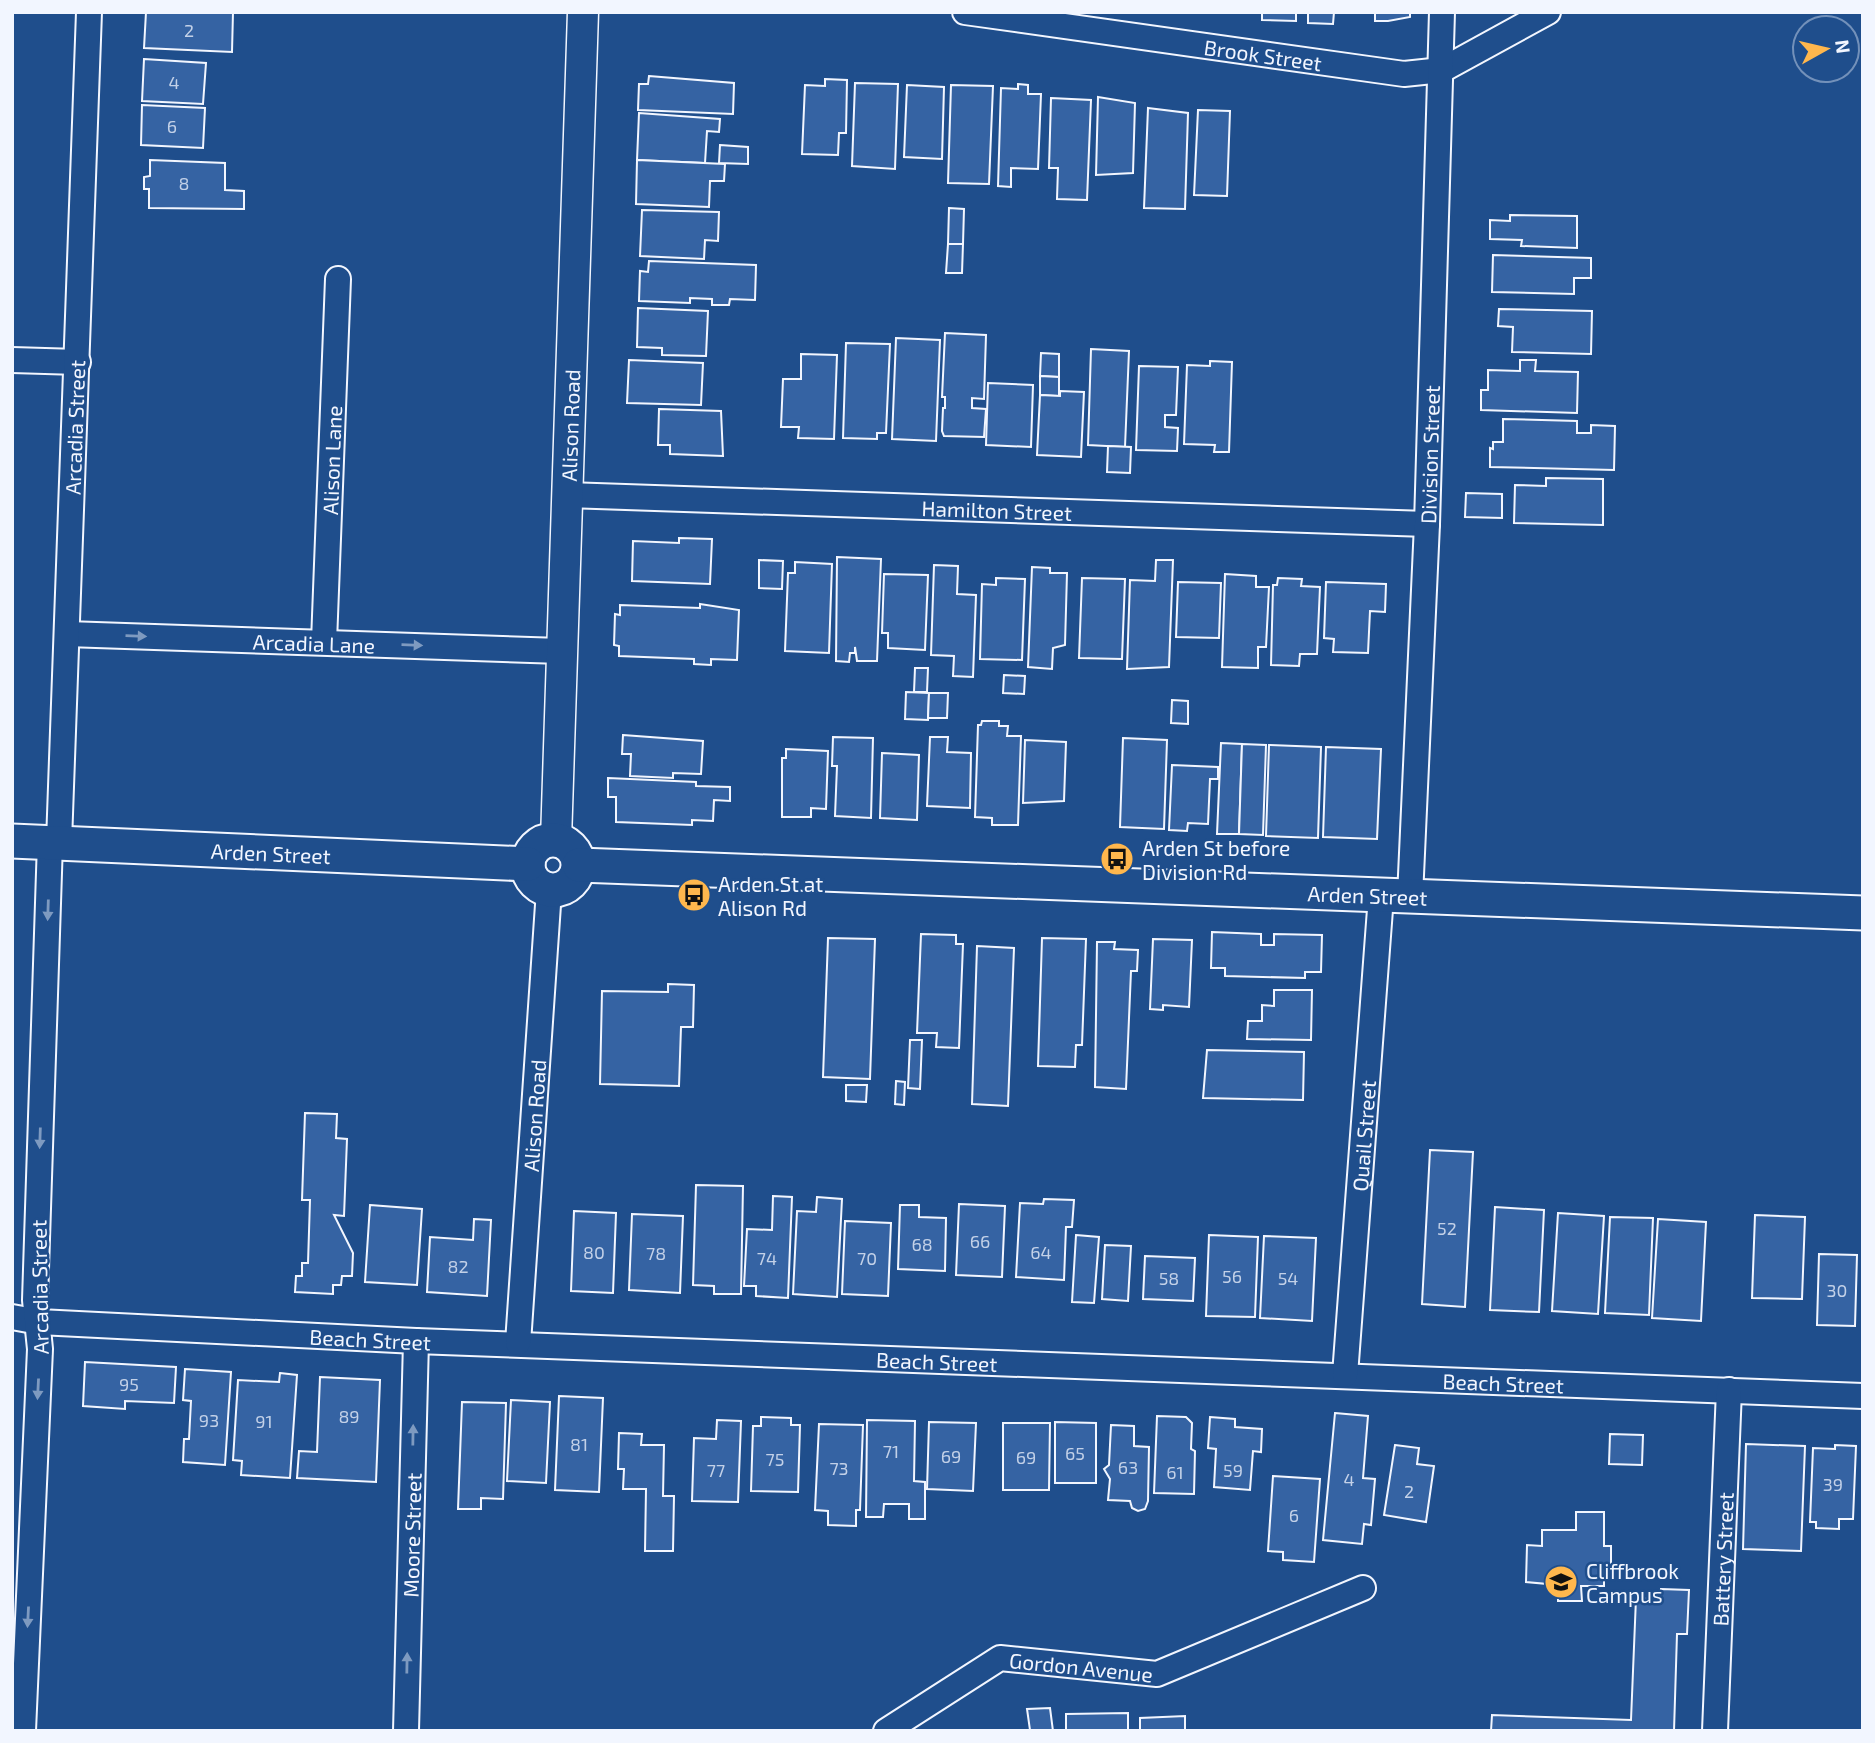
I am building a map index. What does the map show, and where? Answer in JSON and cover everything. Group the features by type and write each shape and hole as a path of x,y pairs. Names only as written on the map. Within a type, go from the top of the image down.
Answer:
{"main road":[{"path":"556,840 570,846 579,865 572,882 558,890 549,890 536,883 528,863 537,846 556,840"},
{"name":"Arden Street","path":"12,841 528,863"},
{"name":"Arden Street","path":"579,865 1863,913"}],"street":[{"name":"Arcadia Street","path":"23,1731 39,1322 35,1300 67,634 89,12"},
{"name":"Alison Road","path":"556,840 583,12"},
{"name":"Division Street","path":"1396,897 1427,524 1443,12"},
{"name":"Brook Street","path":"971,13 1404,74 1442,70 1548,12"},
{"name":"Alison Lane","path":"324,642 338,279"},
{"path":"12,360 78,362"},
{"name":"Hamilton Street","path":"567,495 1427,524"},
{"name":"Arcadia Lane","path":"67,634 561,651"},
{"name":"Alison Road","path":"518,1343 549,890"},
{"name":"Quail Street","path":"1345,1375 1396,897"},
{"name":"Beach Street","path":"12,1317 39,1322 416,1341 1863,1396"},
{"name":"Moore Street","path":"406,1731 416,1341"},
{"name":"Battery Street","path":"1715,1731 1729,1390"},
{"name":"Gordon Avenue","path":"886,1731 1000,1658 1157,1674 1363,1588"}],"building":[{"path":"146,12 233,12 232,52 144,48"},
{"path":"1262,12 1296,12 1296,21 1262,20"},
{"path":"1308,12 1334,12 1333,24 1308,23"},
{"path":"1410,12 1410,17 1388,21 1375,21 1375,13 1359,13"},
{"path":"144,59 206,63 203,104 142,101"},
{"path":"649,76 734,83 733,114 638,110 639,84 648,84"},
{"path":"825,79 847,80 846,133 839,133 838,155 802,154 805,85 825,86"},
{"path":"855,83 898,84 895,169 852,166"},
{"path":"1018,84 1028,85 1028,94 1041,94 1038,169 1011,168 1011,187 998,186 1001,88 1018,89"},
{"path":"907,85 944,87 942,159 904,157"},
{"path":"951,85 993,86 989,184 948,183"},
{"path":"1098,97 1135,103 1133,173 1096,175"},
{"path":"1051,98 1091,100 1087,200 1057,199 1058,168 1049,168"},
{"path":"142,105 205,108 203,148 141,145"},
{"path":"1148,108 1188,113 1185,209 1144,208"},
{"path":"1198,110 1230,111 1227,196 1194,195"},
{"path":"639,113 720,119 719,132 707,131 705,163 637,160"},
{"path":"720,145 748,147 748,164 719,163"},
{"path":"150,160 225,163 225,190 244,191 244,209 149,208 149,189 144,189 144,177 150,176"},
{"path":"637,160 725,164 724,181 710,181 709,207 636,204"},
{"path":"949,208 964,209 963,244 948,244"},
{"path":"642,210 719,212 718,241 705,240 704,259 640,256"},
{"path":"1510,215 1577,216 1577,248 1521,246 1522,240 1490,239 1490,220 1510,221"},
{"path":"948,244 963,244 962,273 946,273"},
{"path":"1493,255 1591,258 1591,278 1574,278 1574,294 1492,292"},
{"path":"649,261 756,265 755,300 730,299 729,305 712,305 712,299 690,298 690,303 639,301 640,271 648,272"},
{"path":"638,308 708,311 706,356 662,355 662,348 637,347"},
{"path":"1499,309 1592,311 1591,354 1512,352 1513,327 1498,326"},
{"path":"945,333 986,335 984,399 972,398 972,408 986,409 984,437 944,436 942,431 945,408 945,397 942,397"},
{"path":"896,338 940,340 936,441 892,439"},
{"path":"846,343 890,344 886,433 877,433 877,439 843,438"},
{"path":"1091,349 1129,351 1125,447 1088,445"},
{"path":"1041,353 1059,354 1059,377 1040,376"},
{"path":"801,354 837,355 834,439 798,438 799,427 781,427 783,379 801,379"},
{"path":"629,360 703,363 701,405 627,403"},
{"path":"1520,360 1536,360 1535,371 1578,372 1577,413 1481,410 1481,390 1488,390 1488,370 1520,371"},
{"path":"1210,361 1232,362 1229,452 1214,452 1215,445 1184,444 1187,365 1210,366"},
{"path":"1139,366 1178,367 1176,415 1165,415 1165,427 1178,428 1177,451 1136,450"},
{"path":"1040,376 1059,377 1059,396 1040,395"},
{"path":"988,383 1033,385 1031,447 986,445"},
{"path":"1060,391 1084,392 1081,457 1037,455 1040,395 1060,396"},
{"path":"659,409 721,411 723,456 670,454 670,445 658,445"},
{"path":"1503,419 1577,421 1577,433 1591,433 1591,425 1615,426 1614,470 1490,467 1490,448 1493,449 1493,442 1503,442"},
{"path":"1108,446 1131,447 1130,473 1107,472"},
{"path":"1546,478 1603,479 1603,525 1514,523 1515,485 1546,486"},
{"path":"1466,493 1502,494 1502,518 1465,517"},
{"path":"679,538 712,539 710,584 632,581 633,541 679,543"},
{"path":"837,557 881,559 877,661 857,661 855,647 855,653 850,653 849,662 836,661"},
{"path":"759,560 783,561 782,589 759,588"},
{"path":"1156,560 1173,560 1169,667 1127,669 1130,580 1155,581"},
{"path":"795,562 832,564 829,653 785,651 788,573 795,573"},
{"path":"934,565 958,566 957,594 976,595 973,677 953,676 954,656 931,655"},
{"path":"1032,567 1050,568 1050,573 1067,573 1065,645 1053,648 1052,669 1028,667"},
{"path":"884,574 928,575 925,650 888,648 888,633 882,633"},
{"path":"1225,574 1256,576 1256,587 1269,587 1266,647 1258,647 1258,668 1222,667"},
{"path":"996,578 1025,579 1022,660 980,659 982,584 996,585"},
{"path":"1082,578 1125,579 1122,659 1079,658"},
{"path":"1278,578 1302,579 1301,586 1320,587 1317,654 1300,654 1299,666 1271,665 1273,585 1277,585"},
{"path":"1178,582 1221,583 1219,638 1176,637"},
{"path":"1326,582 1386,584 1385,612 1370,611 1368,653 1333,652 1334,639 1324,638"},
{"path":"700,604 739,610 737,660 711,659 711,665 694,664 694,659 619,656 619,646 614,645 615,614 620,615 620,605 700,608"},
{"path":"915,668 928,668 927,692 914,692"},
{"path":"1004,675 1025,676 1024,694 1003,693"},
{"path":"906,692 929,693 928,720 905,719"},
{"path":"929,693 948,693 947,718 928,718"},
{"path":"1172,700 1188,701 1188,724 1171,723"},
{"path":"982,721 999,721 999,726 1008,726 1007,736 1021,736 1018,825 992,825 992,818 975,817 978,725 981,725"},
{"path":"623,735 703,741 701,774 673,773 673,778 630,776 631,754 622,754"},
{"path":"833,737 873,738 871,818 835,816 837,766 832,766"},
{"path":"930,737 948,737 947,752 971,753 970,808 927,806"},
{"path":"1123,738 1167,740 1164,829 1120,827"},
{"path":"1025,740 1066,742 1064,801 1023,803"},
{"path":"1221,743 1242,744 1239,834 1217,834"},
{"path":"1242,744 1266,745 1263,835 1239,834"},
{"path":"1269,745 1321,747 1318,838 1266,836"},
{"path":"1326,747 1381,749 1377,839 1323,837"},
{"path":"786,749 828,751 826,809 811,808 811,817 782,817 782,758 786,758"},
{"path":"882,753 919,755 917,820 880,818"},
{"path":"1172,765 1218,767 1218,779 1210,779 1208,824 1188,823 1187,831 1169,830"},
{"path":"608,778 696,782 696,786 730,787 730,801 714,800 713,821 692,820 692,825 616,822 616,797 608,797"},
{"path":"1212,932 1261,934 1261,945 1274,945 1274,934 1322,935 1321,972 1305,972 1305,978 1225,976 1225,968 1211,968"},
{"path":"921,934 956,935 956,944 963,944 959,1048 936,1047 937,1033 917,1033"},
{"path":"828,938 875,939 870,1079 823,1077"},
{"path":"1042,938 1086,939 1082,1045 1076,1045 1075,1067 1038,1066"},
{"path":"1153,939 1192,940 1189,1007 1163,1005 1163,1010 1150,1009"},
{"path":"1097,942 1115,942 1114,949 1138,950 1137,971 1131,971 1126,1089 1095,1087"},
{"path":"977,946 1014,948 1008,1106 972,1104"},
{"path":"668,984 694,985 693,1027 681,1027 679,1086 600,1084 602,991 668,992"},
{"path":"1274,990 1312,990 1311,1040 1247,1039 1248,1021 1262,1021 1262,1005 1274,1006"},
{"path":"910,1040 922,1040 920,1089 908,1088"},
{"path":"1207,1050 1304,1052 1303,1100 1203,1098"},
{"path":"896,1081 905,1082 904,1105 895,1104"},
{"path":"846,1085 867,1085 866,1102 846,1101"},
{"path":"305,1113 337,1114 336,1138 347,1139 344,1216 334,1215 353,1253 352,1276 342,1276 341,1285 333,1285 333,1294 295,1292 296,1276 302,1276 302,1263 308,1263 310,1200 302,1200"},
{"path":"1430,1150 1473,1152 1465,1307 1422,1304"},
{"path":"696,1185 743,1186 741,1294 714,1294 714,1286 693,1285"},
{"path":"773,1196 792,1197 788,1298 756,1296 756,1286 744,1286 747,1229 772,1230"},
{"path":"817,1197 842,1199 837,1297 793,1294 797,1211 816,1212"},
{"path":"1044,1199 1074,1200 1072,1227 1066,1227 1064,1280 1016,1277 1020,1203 1043,1204"},
{"path":"959,1204 1005,1206 1002,1277 956,1275"},
{"path":"370,1205 422,1209 417,1285 365,1282"},
{"path":"900,1205 919,1205 919,1217 946,1218 945,1271 898,1269"},
{"path":"1495,1207 1544,1210 1539,1312 1490,1310"},
{"path":"574,1211 616,1213 613,1293 571,1291"},
{"path":"1558,1213 1604,1216 1598,1314 1552,1311"},
{"path":"632,1214 683,1216 680,1293 629,1290"},
{"path":"1755,1215 1805,1217 1802,1299 1752,1298"},
{"path":"1610,1217 1653,1218 1649,1315 1605,1313"},
{"path":"474,1219 491,1220 487,1296 427,1292 430,1237 473,1240"},
{"path":"1658,1219 1706,1222 1701,1321 1652,1318"},
{"path":"845,1221 891,1223 888,1296 842,1294"},
{"path":"1076,1235 1099,1237 1094,1303 1072,1302"},
{"path":"1209,1235 1258,1237 1255,1317 1206,1316"},
{"path":"1264,1236 1316,1238 1312,1321 1260,1318"},
{"path":"1105,1245 1131,1246 1128,1301 1102,1299"},
{"path":"1819,1254 1857,1255 1855,1326 1817,1325"},
{"path":"1145,1256 1195,1258 1193,1301 1143,1299"},
{"path":"85,1362 176,1367 174,1403 125,1401 125,1409 83,1406"},
{"path":"185,1369 231,1372 225,1465 183,1462 184,1439 189,1439 191,1401 183,1400"},
{"path":"280,1373 297,1375 290,1478 241,1475 242,1461 233,1460 238,1380 279,1382"},
{"path":"320,1377 380,1380 376,1482 297,1478 299,1451 317,1452"},
{"path":"559,1396 603,1398 599,1492 555,1490"},
{"path":"511,1400 550,1402 546,1483 507,1481"},
{"path":"462,1402 506,1403 503,1499 481,1498 481,1509 458,1509"},
{"path":"1335,1413 1368,1416 1363,1478 1375,1479 1371,1525 1364,1524 1362,1544 1323,1540"},
{"path":"1157,1416 1186,1417 1192,1423 1191,1449 1195,1451 1194,1494 1154,1493"},
{"path":"761,1417 791,1418 791,1425 800,1425 798,1492 751,1491 753,1426 761,1426"},
{"path":"1210,1417 1235,1419 1235,1427 1262,1429 1261,1452 1253,1451 1250,1490 1214,1487 1216,1449 1208,1448"},
{"path":"717,1420 741,1421 738,1502 692,1501 694,1438 716,1439"},
{"path":"867,1420 915,1421 914,1481 925,1482 925,1519 909,1519 909,1504 884,1504 883,1517 866,1517"},
{"path":"929,1422 976,1423 973,1491 927,1489"},
{"path":"1055,1422 1096,1423 1096,1483 1055,1483"},
{"path":"1003,1423 1050,1423 1049,1490 1003,1490"},
{"path":"819,1424 863,1425 860,1510 856,1510 856,1526 828,1525 828,1511 815,1510"},
{"path":"1111,1425 1134,1426 1134,1446 1149,1447 1148,1501 1145,1509 1138,1511 1132,1508 1130,1501 1108,1500 1110,1479 1104,1469 1109,1465"},
{"path":"619,1433 642,1434 641,1445 664,1445 663,1496 674,1496 673,1551 645,1551 646,1489 623,1489 624,1469 618,1469"},
{"path":"1610,1434 1643,1435 1642,1465 1609,1464"},
{"path":"1746,1444 1805,1446 1801,1551 1743,1549"},
{"path":"1395,1445 1419,1448 1417,1464 1434,1466 1426,1522 1384,1515"},
{"path":"1835,1445 1856,1446 1853,1519 1839,1519 1839,1529 1816,1528 1816,1522 1810,1522 1813,1448 1835,1449"},
{"path":"1273,1476 1320,1479 1314,1562 1283,1560 1283,1552 1268,1551"},
{"path":"1576,1512 1604,1512 1604,1546 1611,1546 1611,1571 1604,1570 1604,1586 1581,1586 1582,1601 1558,1601 1558,1585 1526,1582 1527,1545 1542,1546 1542,1530 1576,1530"},
{"path":"1661,1589 1689,1590 1687,1634 1677,1634 1674,1731 1491,1731 1492,1715 1631,1720 1636,1598 1660,1599"},
{"path":"1050,1708 1053,1731 1026,1731 1030,1730 1027,1709"},
{"path":"1128,1713 1128,1731 1066,1731 1066,1714"},
{"path":"1185,1716 1185,1731 1140,1731 1140,1718"}],"place":[{"name":"Arden St before Division Rd","path":"1117,859"},
{"name":"Arden St at Alison Rd","path":"694,895"},
{"name":"Cliffbrook Campus","path":"1561,1582"}]}
